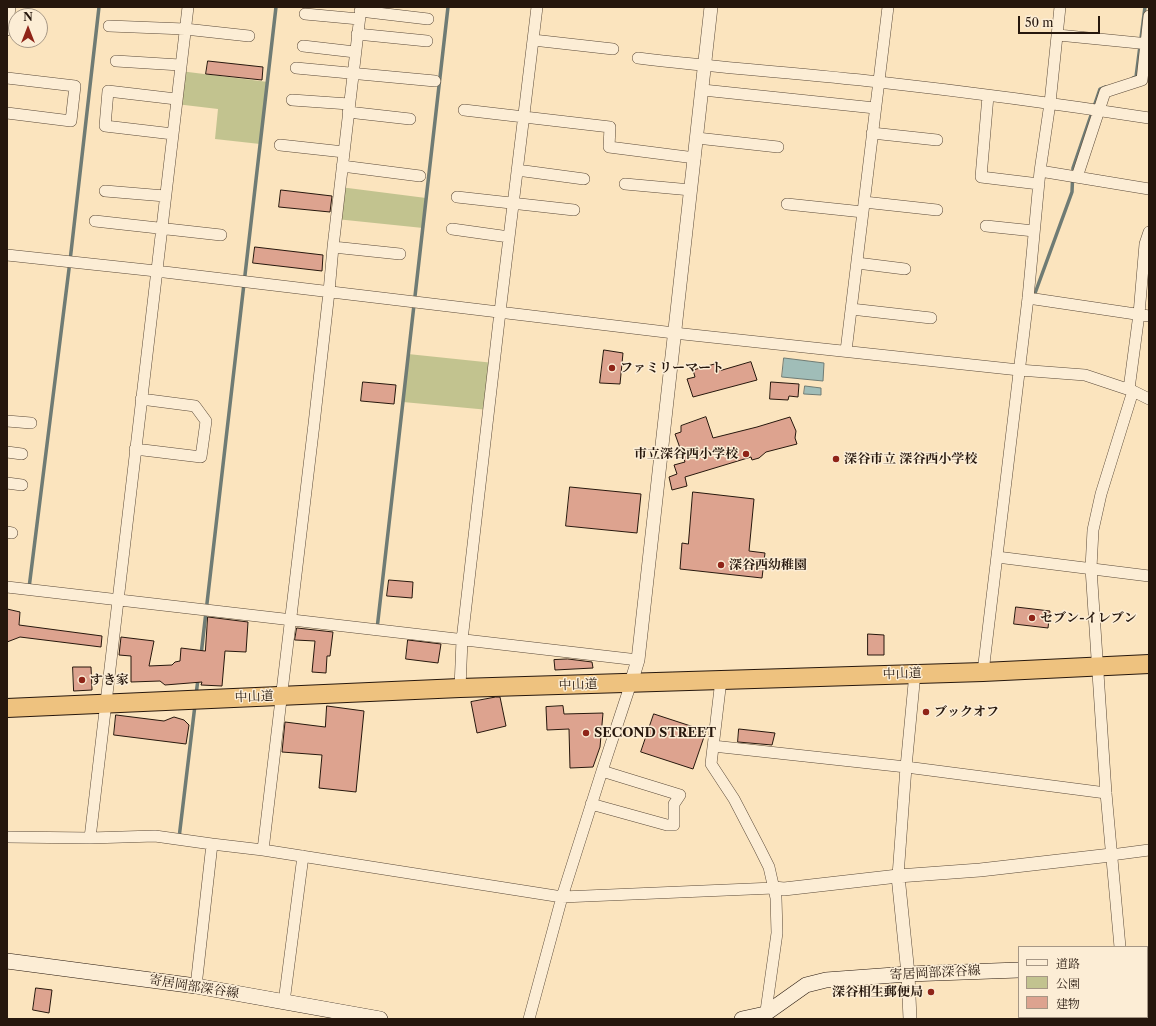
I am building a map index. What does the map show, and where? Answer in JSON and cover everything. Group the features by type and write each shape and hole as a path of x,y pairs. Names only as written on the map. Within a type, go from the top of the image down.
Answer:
{"highway":[{"name":"中山道","path":"7,708 460,688 983,672 1149,664"}],"main road":[{"name":"寄居岡部深谷線","path":"7,961 196,986 380,1019"},
{"name":"寄居岡部深谷線","path":"742,1019 765,1016 806,985 826,980 908,974 1018,970"}],"street":[{"path":"7,30 10,7"},
{"path":"90,838 188,7"},
{"path":"460,688 462,640 517,170 538,7"},
{"path":"529,1019 562,898 638,660 674,333 703,90 711,7"},
{"path":"846,351 888,7"},
{"path":"983,672 1028,298 1040,171 1050,103 1060,7"},
{"path":"263,850 329,292 360,12"},
{"path":"305,14 360,12 428,19"},
{"path":"1078,177 1098,110 1105,92 1142,80 1148,44 1149,16"},
{"path":"109,26 185,29 249,36"},
{"path":"357,34 427,41"},
{"path":"1058,35 1148,44"},
{"path":"533,40 613,49"},
{"path":"303,46 355,52"},
{"path":"638,58 705,66 879,82 1050,103 1149,118"},
{"path":"116,61 180,65"},
{"path":"296,68 435,81"},
{"path":"7,78 74,86 71,121 7,113"},
{"path":"703,90 876,108"},
{"path":"172,134 105,126 108,91 176,99"},
{"path":"988,96 980,177 1039,184"},
{"path":"292,100 410,119"},
{"path":"464,110 610,128 609,147 695,158"},
{"path":"872,133 937,140"},
{"path":"697,138 778,147"},
{"path":"280,145 344,152"},
{"path":"342,166 420,176"},
{"path":"517,170 584,179"},
{"path":"1040,171 1149,189"},
{"path":"625,184 691,190"},
{"path":"105,191 165,196"},
{"path":"457,197 574,210"},
{"path":"787,204 937,210"},
{"path":"95,221 221,235"},
{"path":"986,226 1034,231"},
{"path":"452,230 509,237"},
{"path":"1120,946 1106,793 1091,568 1093,530 1101,494 1131,390 1144,315 1146,244 1149,232"},
{"path":"333,247 400,254"},
{"path":"7,255 156,271 674,333 1019,370 1085,375 1131,390 1149,399"},
{"path":"857,263 905,269"},
{"path":"1028,298 1144,315"},
{"path":"851,309 931,318"},
{"path":"135,449 201,457 206,421 195,406 141,399"},
{"path":"7,421 30,423"},
{"path":"7,452 22,454"},
{"path":"7,483 22,484"},
{"path":"997,557 1149,576"},
{"path":"7,587 638,660"},
{"path":"910,1019 908,974 898,876 915,674"},
{"path":"721,680 714,746 710,764 734,799 769,867 776,898 777,933 765,1016"},
{"path":"714,746 906,767 1106,793"},
{"path":"591,804 667,825 674,825 674,804 680,795 602,771"},
{"path":"7,837 90,838 155,836 303,856 562,898 774,888 784,889 898,876 980,870 1149,850"},
{"path":"196,986 212,844"},
{"path":"284,1002 303,856"}],"green space":[{"path":"180,71 268,82 260,144 215,139 218,109 176,104"},
{"path":"340,187 426,198 423,228 336,219"},
{"path":"408,354 494,363 489,410 403,402"}],"water":[{"path":"784,358 824,363 823,381 782,377"},
{"path":"805,386 821,388 821,395 804,394"}],"building":[{"path":"208,61 263,67 262,80 206,74"},
{"path":"281,190 332,196 330,212 279,207"},
{"path":"255,247 323,255 322,271 253,263"},
{"name":"ファミリーマート","path":"604,350 623,353 620,384 600,383"},
{"path":"751,362 757,380 693,397 687,379 695,377 693,370 718,363 721,370"},
{"path":"363,382 396,385 394,404 361,401"},
{"path":"771,382 799,384 798,397 789,396 788,400 770,399"},
{"path":"706,417 713,438 790,417 796,431 795,438 797,444 766,452 759,458 752,460 751,457 685,477 687,486 672,490 669,477 677,474 674,465 685,462 675,434 681,432 681,426"},
{"path":"570,487 641,494 637,533 566,526"},
{"path":"693,492 754,499 749,551 765,553 762,578 680,569 682,543 688,544"},
{"path":"389,580 413,582 412,598 387,596"},
{"name":"セブン-イレブン","path":"1016,607 1050,611 1048,628 1014,624"},
{"path":"7,609 20,612 19,625 102,636 101,647 20,637 7,642"},
{"path":"208,617 248,622 246,652 225,651 222,686 201,685 202,682 165,685 160,681 131,682 131,656 119,655 121,637 154,641 149,666 172,665 175,662 180,661 181,648 205,651"},
{"path":"297,628 333,632 330,656 327,656 326,673 312,672 315,641 295,640"},
{"path":"868,634 884,635 884,655 868,655"},
{"path":"408,640 441,644 438,663 406,659"},
{"path":"568,659 592,662 593,668 555,670 554,660"},
{"path":"73,667 91,667 92,690 74,691"},
{"path":"500,697 506,726 477,733 471,702"},
{"path":"327,706 364,711 356,792 319,788 322,755 282,752 285,722 325,727"},
{"path":"563,706 564,714 603,713 600,747 593,767 570,768 569,729 547,730 546,707"},
{"path":"654,714 706,731 693,769 641,752"},
{"path":"116,715 164,721 174,717 184,720 189,725 186,744 114,735"},
{"path":"739,729 775,733 772,745 738,742"},
{"path":"36,988 52,990 49,1013 33,1010"}],"waterway":[{"path":"29,588 70,261 99,7"},
{"path":"201,655 276,7"},
{"path":"377,629 448,7"},
{"path":"1133,78 1136,77 1145,7"},
{"path":"1034,296 1072,192 1073,168 1100,89 1105,87"},
{"path":"196,695 198,679"},
{"path":"179,838 195,705"}],"place":[{"name":"ファミリーマート","path":"612,368"},
{"name":"市立深谷西小学校","path":"746,454"},
{"name":"深谷市立 深谷西小学校","path":"836,459"},
{"name":"深谷西幼稚園","path":"721,565"},
{"name":"セブン-イレブン","path":"1032,618"},
{"name":"すき家","path":"82,680"},
{"name":"ブックオフ","path":"926,712"},
{"name":"SECOND STREET","path":"586,733"},
{"name":"深谷相生郵便局","path":"931,992"}]}
